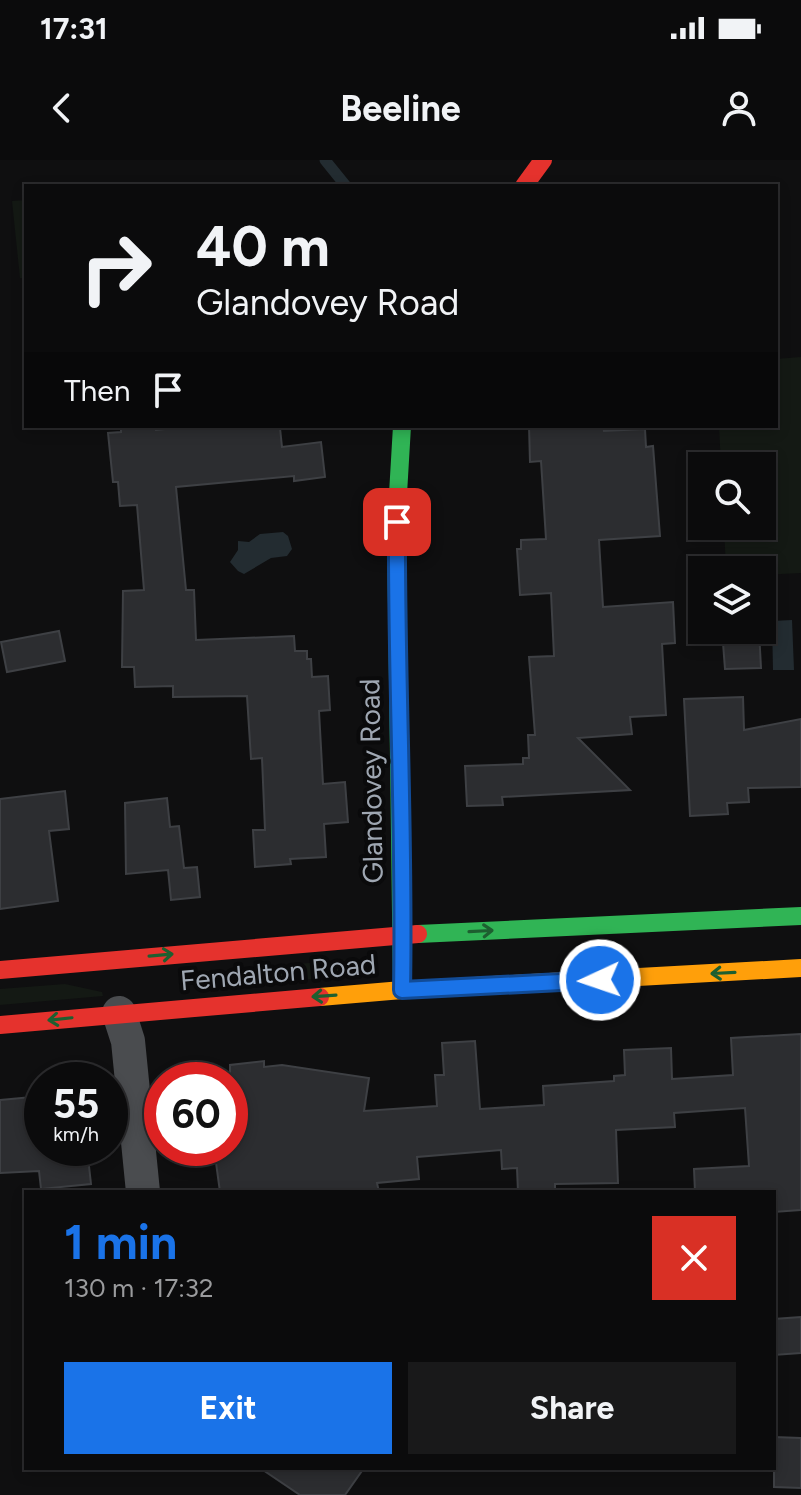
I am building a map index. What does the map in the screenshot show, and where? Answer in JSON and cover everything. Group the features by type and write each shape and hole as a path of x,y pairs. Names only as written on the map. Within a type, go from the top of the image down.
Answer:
{"main road":[{"path":"525,184 543,160"},
{"name":"Glandovey Road","path":"402,428 397,492 396,674 402,990"},
{"name":"Fendalton Road","path":"0,970 403,935 629,931 801,916"},
{"path":"98,961 135,979"},
{"name":"Fendalton Road","path":"0,1025 215,1004 629,971 801,968"},
{"path":"215,1004 221,997 222,987"}],"street":[{"path":"119,1013 128,1041 143,1190"}],"shaded area":[{"path":"24,200 24,278 20,278 12,201"},
{"path":"801,357 801,573 776,574 776,556 725,556 725,540 776,540 776,452 720,452 719,428 778,428 778,359"},
{"path":"283,532 288,536 292,549 287,556 271,558 244,574 230,562 238,550 238,541 249,542 260,534"},
{"path":"792,620 794,670 773,670 776,621"},
{"path":"353,959 355,962 332,975 301,980 239,983 237,973 243,969"},
{"path":"65,984 102,992 103,996 0,1005 0,989"}],"building":[{"path":"121,428 280,428 282,447 321,442 325,477 294,481 294,476 176,487 186,590 194,590 196,640 294,636 295,651 307,651 307,659 311,659 312,677 328,676 330,710 319,711 323,784 345,782 348,822 324,824 326,857 290,859 291,864 255,867 253,830 265,830 262,758 251,759 247,696 173,697 173,686 135,687 134,667 122,667 123,591 144,590 137,505 120,506 118,482 113,482 108,433 121,432"},
{"path":"529,428 645,429 646,447 653,446 660,536 599,540 603,607 673,602 675,643 662,644 666,715 630,717 632,734 578,738 630,790 502,797 503,805 467,806 465,766 523,764 523,758 529,758 528,735 535,735 529,657 554,656 551,593 520,595 517,549 521,549 521,540 546,539 541,461 530,462"},
{"path":"59,631 65,661 7,672 1,642"},
{"path":"723,644 760,644 761,668 725,669"},
{"path":"743,697 744,730 801,719 801,787 748,788 749,802 727,803 728,814 690,816 684,699"},
{"path":"65,791 69,829 49,831 58,901 0,909 0,799"},
{"path":"167,798 170,827 179,826 184,868 197,867 200,897 171,900 168,870 126,874 125,803"},
{"path":"801,1034 801,1210 776,1212 776,1190 695,1190 694,1169 749,1166 745,1108 674,1113 675,1127 616,1130 618,1183 555,1184 555,1190 518,1190 517,1168 502,1169 501,1150 417,1157 419,1179 377,1183 379,1190 220,1190 216,1166 248,1166 248,1063 264,1061 264,1067 282,1065 369,1078 364,1111 437,1106 435,1075 444,1075 442,1043 475,1041 480,1109 544,1105 543,1086 614,1081 614,1076 625,1075 624,1050 671,1048 672,1079 733,1075 731,1038"},
{"path":"24,1098 24,1166 89,1166 91,1184 41,1189 39,1171 0,1173 0,1100"},
{"path":"801,1317 801,1353 776,1355 776,1319"},
{"path":"776,1437 801,1438 801,1488 774,1487"},
{"path":"263,1470 363,1470 345,1495 300,1495"}],"waterway":[{"path":"325,160 344,184"}],"traffic: fast":[{"path":"402,428 396,528 402,990"},
{"path":"418,934 801,916"}],"traffic: slow":[{"path":"320,997 801,968"}],"traffic: jam":[{"path":"525,184 543,160"},
{"path":"0,970 418,934"},
{"path":"0,1025 320,997"}],"route":[{"path":"397,522 396,674 402,990 600,980"}]}
